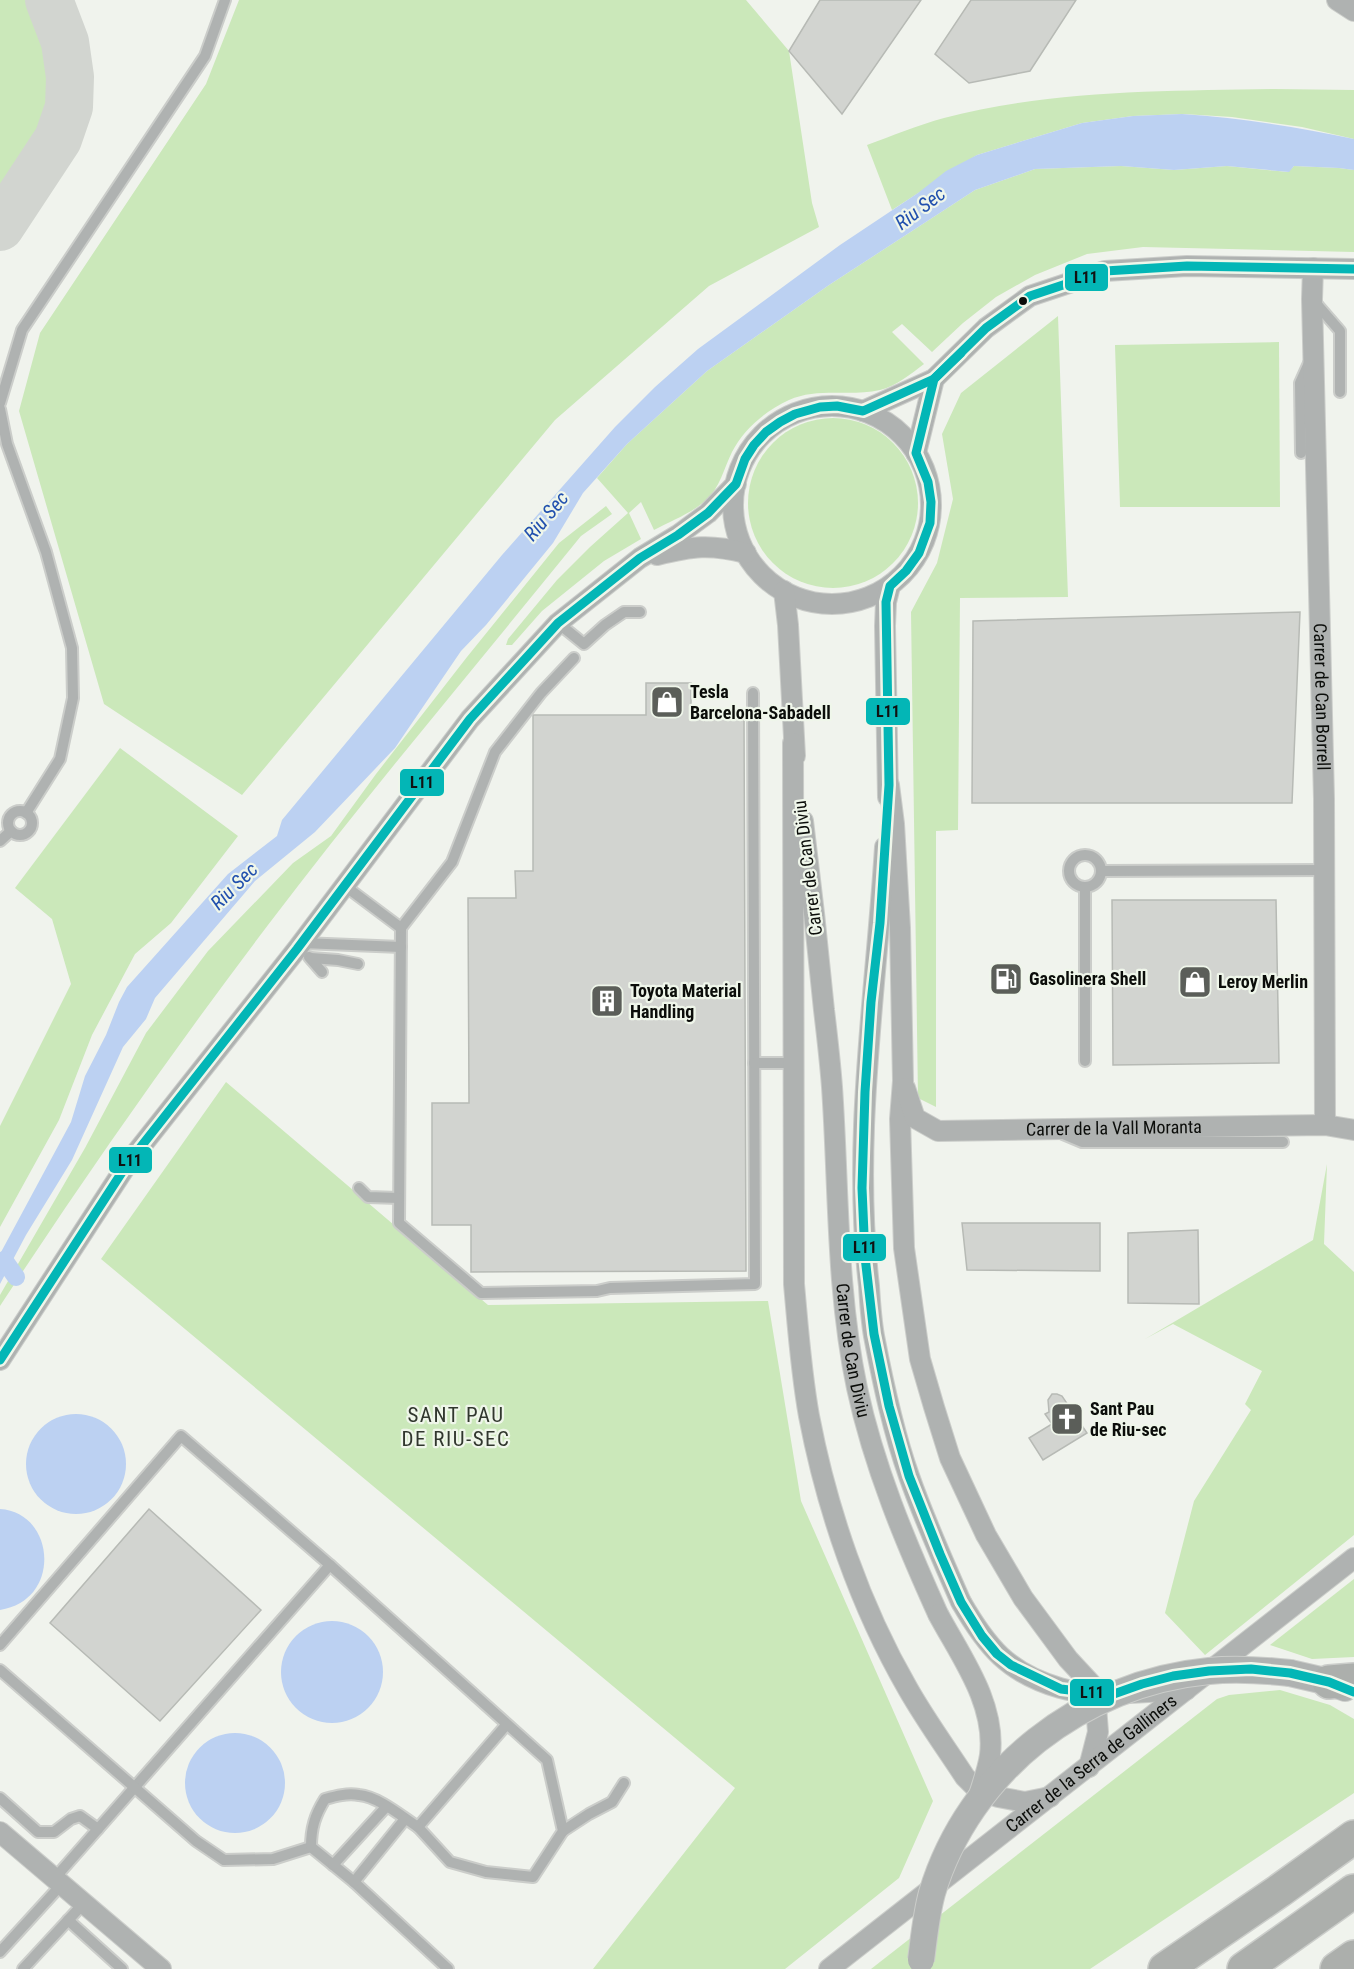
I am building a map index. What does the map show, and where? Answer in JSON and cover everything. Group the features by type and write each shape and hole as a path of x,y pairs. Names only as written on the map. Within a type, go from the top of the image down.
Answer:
{"highway":[{"path":"1165,1969 1354,1837"},
{"path":"1244,1969 1354,1891"},
{"path":"1337,1969 1354,1957"}],"street":[{"path":"1337,0 1354,11"},
{"path":"863,411 934,379 986,328 1030,296 1105,271 1187,266 1354,269"},
{"name":"Carrer de Can Borrell","path":"1313,268 1324,870 1325,1125"},
{"path":"916,453 934,379"},
{"path":"829,406 863,411 893,427 916,453 928,482 931,502 930,523 913,562 890,586 872,596 843,604 813,602 784,591 759,571 746,553 735,519 736,484 745,459 754,445 766,432 787,417 829,406"},
{"path":"0,1360 128,1163 304,950 345,886 470,719 558,623 640,558 708,513 736,484"},
{"path":"640,558 685,548 721,546 746,553"},
{"name":"Carrer de Can Diviu","path":"890,586 886,602 885,626 889,785 880,924 871,1002 862,1188 865,1257 874,1334 889,1406 909,1476 940,1554 961,1602 982,1636 997,1654 1011,1665 1061,1689 1102,1691 1110,1694 1186,1690"},
{"name":"Carrer de Can Diviu","path":"784,591 788,625 793,743 794,1284 809,1415 820,1464 856,1577 882,1639 909,1690 965,1777 976,1789 998,1797 1025,1802 1050,1797"},
{"name":"Carrer de Can Diviu","path":"793,743 814,909 832,1085 841,1278 847,1334 857,1389 884,1483 906,1543 938,1614 977,1685 987,1712 990,1753 976,1804"},
{"name":"Carrer de Can Diviu","path":"889,785 894,824 900,928 903,1081 900,1119 904,1248 920,1359 950,1458 967,1498 1003,1566 1047,1632 1102,1691"},
{"name":"Carrer de la Vall Moranta","path":"903,1081 915,1118 939,1131 1325,1125 1354,1130"},
{"name":"Carrer de la Serra de Galliners","path":"829,1969 1354,1558"},
{"path":"921,1965 926,1919 932,1892 957,1835 976,1804 998,1776 1028,1747 1102,1691 1209,1671 1251,1669 1290,1673 1346,1685"},
{"path":"1089,1767 1098,1732 1097,1705 1102,1691"},
{"name":"Carrer de Can Diviu","path":"958,1868 970,1821 970,1796 965,1777"},
{"path":"0,1832 161,1969"}],"lane":[{"path":"0,403 22,330 205,56 225,0"},
{"path":"1312,299 1340,331 1340,392"},
{"path":"1300,453 1300,383 1314,352"},
{"path":"0,409 7,444 46,552 72,648 73,698 60,759 26,813"},
{"path":"558,623 584,644 624,612 640,612"},
{"path":"574,658 541,693 495,752 452,862 401,928 399,1223 481,1293 597,1291 610,1288 755,1284 753,693"},
{"path":"19,810 26,813 32,823 29,830 22,834 11,831 8,824 9,816 19,810"},
{"path":"0,841 11,831"},
{"path":"1084,855 1094,857 1101,865 1102,871 1095,885 1085,888 1071,879 1069,869 1074,859 1084,855"},
{"path":"1102,871 1324,870"},
{"path":"345,886 401,928"},
{"path":"1085,888 1085,1061"},
{"path":"304,950 401,947"},
{"path":"304,950 358,964"},
{"path":"304,950 322,972"},
{"path":"754,1063 793,1063"},
{"path":"1050,1129 1082,1142 1283,1142"},
{"path":"359,1188 369,1197 399,1198"},
{"path":"0,1645 181,1436 330,1565 547,1760 563,1831"},
{"path":"0,1952 58,1882 98,1828 330,1565"},
{"path":"0,1670 196,1841 224,1860 273,1859 311,1847"},
{"path":"418,1827 507,1724"},
{"path":"311,1847 311,1831 317,1811 325,1799 341,1795 360,1795 386,1807 418,1827 450,1862 486,1872 533,1877 563,1831 612,1802 624,1783"},
{"path":"0,1798 38,1832 54,1832 71,1819 80,1816 98,1828"},
{"path":"333,1865 386,1807"},
{"path":"354,1882 405,1819"},
{"path":"311,1847 354,1882 448,1969"},
{"path":"23,1969 84,1903"},
{"path":"68,1920 122,1969"}],"green space":[{"path":"0,0 30,0 49,56 51,95 43,133 34,152 0,202"},
{"path":"239,0 746,0 789,51 812,203 819,227 709,286 555,420 242,795 104,704 19,411 40,333 206,84"},
{"path":"1275,89 1354,90 1354,139 1302,127 1232,117 1183,114 1133,116 1082,123 977,155 892,210 867,145 944,118 1026,102 1108,94"},
{"path":"1121,166 1174,170 1227,166 1288,172 1294,166 1354,170 1354,252 1143,247 1087,254 1035,275 996,297 932,352 902,324 892,332 924,364 898,383 880,390 800,396 772,410 756,422 737,444 718,484 706,500 688,513 654,530 641,502 629,513 641,539 604,561 542,611 512,645 506,645 508,639 557,580 628,513 597,478 627,444 707,371 829,285 975,190 1035,169"},
{"path":"1058,316 1068,597 960,598 958,830 936,831 936,1107 918,1098 911,612 937,563 953,499 942,434 961,393"},
{"path":"1279,342 1280,507 1120,507 1115,345"},
{"path":"833,418 865,425 893,443 911,471 918,503 911,535 893,563 865,581 833,588 801,581 773,563 755,535 748,503 755,471 773,443 801,425"},
{"path":"606,506 612,514 581,536 383,778 268,925 131,1113 0,1306 0,1295 85,1148 146,1033 208,951 293,863 331,836 467,657 559,543"},
{"path":"120,748 238,836 171,923 135,954 92,1035 59,1120 0,1227 0,1126 71,984 52,919 15,888"},
{"path":"226,1082 488,1305 768,1301 801,1501 933,1801 899,1878 785,1969 593,1969 735,1788 101,1259"},
{"path":"1327,1164 1324,1244 1354,1272 1354,1535 1205,1655 1165,1613 1194,1501 1251,1410 1245,1404 1262,1371 1173,1324 1145,1339 1313,1240"},
{"path":"1354,1579 1354,1657 1312,1659 1270,1645"},
{"path":"1280,1690 1330,1705 1354,1719 1354,1793 1090,1969 871,1969 1217,1699 1229,1695"}],"water":[{"name":"Riu Sec","path":"1182,114 1269,124 1354,139 1354,170 1294,166 1289,172 1227,166 1174,170 1121,166 1035,169 975,190 829,285 707,371 627,444 583,493 553,543 486,625 461,651 395,748 315,832 255,881 155,998 146,1019 123,1047 72,1160 26,1235 0,1284 0,1254 71,1122 85,1076 127,987 228,874 277,836 282,820 502,555 615,427 655,387 698,349 946,171 977,155 1082,123 1133,116"},
{"path":"76,1414 95,1418 111,1429 122,1445 126,1464 122,1483 111,1499 95,1510 76,1514 57,1510 41,1499 30,1483 26,1464 30,1445 41,1429 57,1418"},
{"path":"0,1509 18,1514 32,1525 41,1540 44,1557 42,1574 34,1590 20,1603 0,1610"},
{"path":"332,1621 352,1625 368,1636 379,1652 383,1672 379,1692 368,1708 352,1719 332,1723 312,1719 296,1708 285,1692 281,1672 285,1652 296,1636 312,1625"},
{"path":"235,1733 254,1737 271,1747 281,1764 285,1783 281,1802 271,1819 254,1829 235,1833 216,1829 199,1819 189,1802 185,1783 189,1764 199,1747 216,1737"}],"building":[{"path":"820,0 921,0 842,114 789,51"},
{"path":"971,0 1076,0 1030,71 969,83 935,54"},
{"path":"1300,612 1292,803 972,803 973,621"},
{"name":"Toyota Material Handling","path":"646,683 691,683 691,715 744,715 746,1271 471,1272 471,1225 432,1225 432,1103 469,1103 468,898 516,898 515,871 533,871 533,715 646,715"},
{"name":"Leroy Merlin","path":"1112,900 1276,900 1279,1063 1113,1065"},
{"path":"962,1223 1100,1223 1100,1271 967,1270"},
{"path":"1198,1230 1199,1304 1128,1303 1128,1233"},
{"path":"1052,1394 1062,1396 1087,1433 1043,1460 1029,1438 1052,1424 1045,1414 1049,1412 1048,1400"},
{"path":"149,1509 261,1610 160,1721 50,1623"}],"waterway":[{"path":"4,1260 16,1277"}],"taxiway":[{"path":"0,227 58,139 69,107 70,77 65,42 49,0"}],"transit line":[{"name":"L11","path":"1354,269 1187,266 1105,271 1030,296 986,328 934,379 916,453 928,482 931,502 930,523 919,553 906,571 890,586 886,602 889,785 880,923 871,1002 862,1188 865,1257 874,1334 889,1406 909,1476 961,1602 982,1636 997,1654 1011,1665 1061,1689 1111,1695 1173,1676 1251,1669 1290,1673 1329,1682 1354,1692"},
{"name":"L11","path":"0,1360 128,1163 297,949 470,719 558,623 640,558 708,513 736,484 745,459 754,445 780,422 795,414 820,407 837,406 863,411 934,379 961,353"}],"place":[{"name":"Tesla Barcelona-Sabadell","path":"667,702"},
{"name":"Gasolinera Shell","path":"1006,979"},
{"name":"Leroy Merlin","path":"1195,982"},
{"name":"Toyota Material Handling","path":"607,1001"},
{"name":"Sant Pau de Riu-sec","path":"1067,1419"}],"district":[{"name":"SANT PAU DE RIU-SEC","path":"456,1427"}]}
